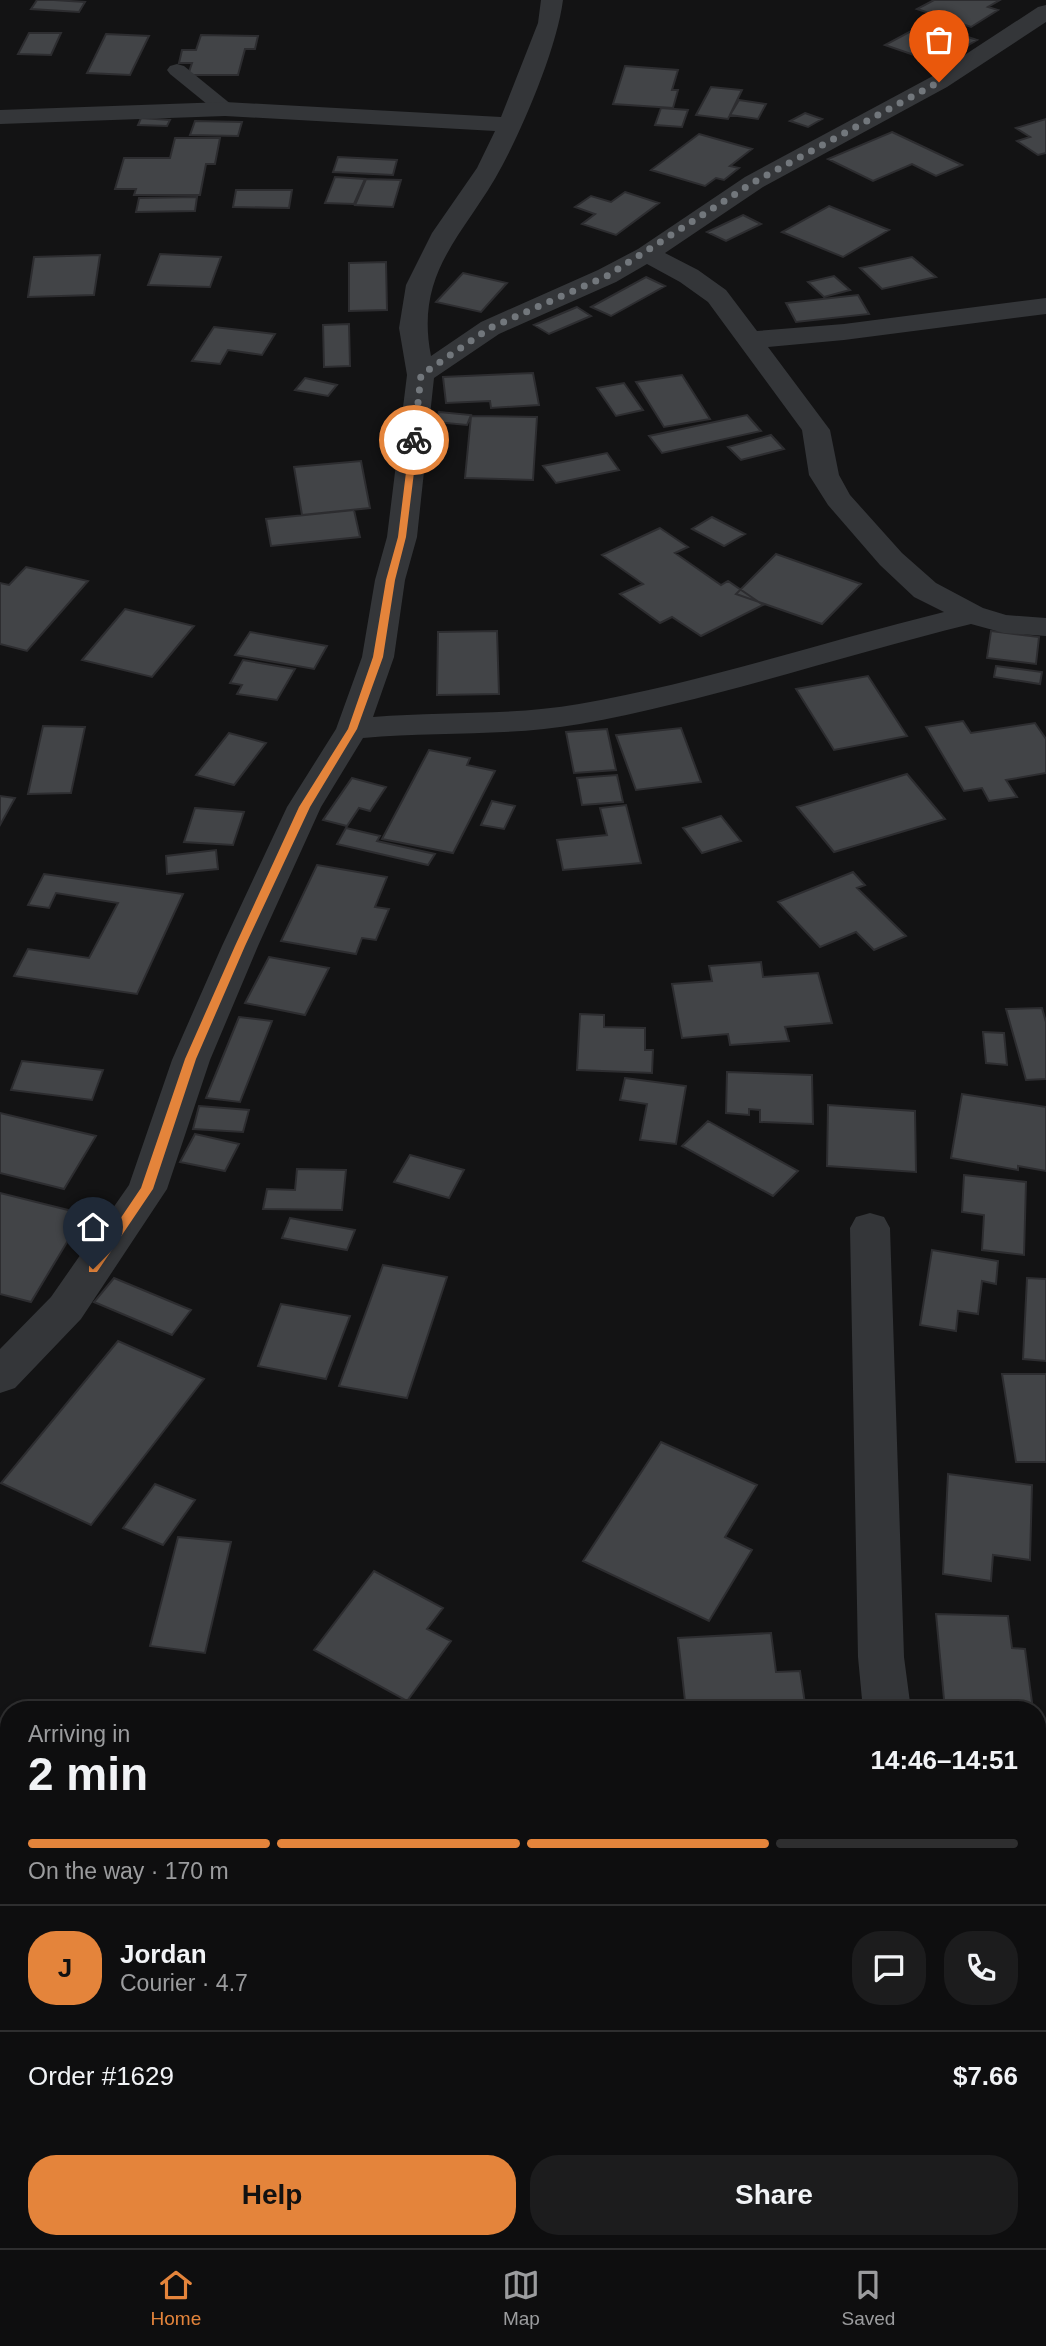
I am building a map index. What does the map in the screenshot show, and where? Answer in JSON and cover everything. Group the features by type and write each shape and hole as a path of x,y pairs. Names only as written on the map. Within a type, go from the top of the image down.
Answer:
{"street":[{"path":"0,1376 66,1308 147,1189 191,1059 240,946 304,807 352,729 378,657 390,580 402,537 421,375 412,328 419,285 445,233 489,168 510,125 549,23 552,0"},
{"path":"421,375 490,328 607,276 647,254 754,182 939,82 1046,12"},
{"path":"0,117 225,109 510,125"},
{"path":"647,254 708,288 750,340 769,371 792,395 816,430 824,475 838,499 891,559 925,590 972,615 1004,624 1046,627"},
{"path":"750,340 844,332 1046,306"},
{"path":"352,729 397,723 466,724 578,714 972,615"},
{"path":"870,1228 880,1643 886,1701"}],"lane":[{"path":"177,70 225,109"}],"building":[{"path":"37,0 85,2 79,12 31,9"},
{"path":"934,0 1000,0 988,7 998,10 971,27 917,9"},
{"path":"926,23 977,40 937,63 885,45"},
{"path":"29,33 61,33 51,55 18,54"},
{"path":"106,34 149,36 130,75 87,73"},
{"path":"201,35 258,36 255,49 245,49 238,75 188,75 192,63 179,63 182,50 196,50"},
{"path":"625,66 678,70 672,90 678,90 673,108 613,104"},
{"path":"711,87 742,90 728,119 696,115"},
{"path":"739,100 766,104 758,119 730,115"},
{"path":"661,108 688,110 682,127 655,125"},
{"path":"805,113 822,119 808,127 790,121"},
{"path":"141,118 170,120 167,126 138,125"},
{"path":"1046,119 1046,153 1038,155 1017,141 1030,137 1016,128"},
{"path":"195,121 242,122 238,136 190,135"},
{"path":"892,132 962,165 936,176 912,164 873,181 828,159"},
{"path":"699,134 752,149 730,166 739,168 724,180 716,178 705,186 651,170"},
{"path":"175,138 220,138 215,164 206,164 200,195 134,195 136,189 115,189 124,158 170,158"},
{"path":"338,157 397,160 393,175 333,172"},
{"path":"335,177 365,179 354,204 325,203"},
{"path":"366,179 401,180 393,207 355,205"},
{"path":"236,190 292,190 289,208 233,207"},
{"path":"625,192 659,203 616,235 582,224 595,214 575,207 591,196 611,202"},
{"path":"197,197 195,211 136,212 139,198"},
{"path":"829,206 889,230 843,257 782,232"},
{"path":"743,215 761,224 726,241 707,232"},
{"path":"160,254 221,257 210,287 148,285"},
{"path":"100,255 94,295 28,297 34,257"},
{"path":"912,257 936,277 882,289 860,268"},
{"path":"386,262 387,310 349,311 349,263"},
{"path":"463,273 507,283 481,312 436,302"},
{"path":"834,276 850,290 824,297 808,282"},
{"path":"646,277 665,286 611,316 591,307"},
{"path":"858,295 869,314 796,322 786,303"},
{"path":"577,307 591,316 549,334 534,325"},
{"path":"349,324 350,366 324,367 323,325"},
{"path":"214,327 275,334 262,355 228,350 220,364 192,361"},
{"path":"533,373 539,405 491,408 490,401 446,403 443,377"},
{"path":"682,375 710,419 664,427 636,382"},
{"path":"305,378 337,385 328,396 295,390"},
{"path":"624,383 643,410 616,416 597,388"},
{"path":"439,412 471,415 467,425 435,422"},
{"path":"747,415 761,431 662,453 649,436"},
{"path":"471,416 537,417 533,480 465,478"},
{"path":"771,435 784,449 741,460 728,447"},
{"path":"607,453 619,470 556,483 543,466"},
{"path":"361,461 370,508 302,515 294,467"},
{"path":"354,510 360,537 271,546 266,519"},
{"path":"712,517 745,534 724,546 692,529"},
{"path":"660,528 688,547 675,553 721,585 728,581 763,605 701,636 672,617 660,623 620,594 643,584 602,555"},
{"path":"776,554 861,584 822,624 736,594"},
{"path":"26,567 88,581 27,651 0,644 0,583 9,585"},
{"path":"125,609 194,626 152,677 82,660"},
{"path":"497,631 499,694 437,695 438,632"},
{"path":"991,631 1039,637 1036,664 987,658"},
{"path":"250,632 327,646 314,669 235,655"},
{"path":"243,660 295,669 277,700 237,694 242,685 230,683"},
{"path":"996,666 1042,672 1040,684 994,677"},
{"path":"868,676 907,736 834,750 796,689"},
{"path":"963,721 971,733 1035,723 1046,739 1046,773 1006,780 1017,797 989,801 982,788 964,791 926,727"},
{"path":"43,726 85,727 71,793 28,794"},
{"path":"681,728 701,782 636,790 616,735"},
{"path":"607,729 616,770 574,773 566,732"},
{"path":"229,733 266,743 234,785 196,775"},
{"path":"429,750 470,758 467,765 495,771 453,853 382,839"},
{"path":"907,774 945,819 834,852 797,807"},
{"path":"617,775 623,802 582,805 577,778"},
{"path":"352,778 386,787 370,811 359,808 347,826 323,820"},
{"path":"0,796 15,798 0,825"},
{"path":"492,801 515,806 504,829 481,825"},
{"path":"626,805 641,863 563,870 557,840 607,835 600,808"},
{"path":"195,808 244,812 233,845 184,842"},
{"path":"721,816 741,841 702,853 683,828"},
{"path":"346,828 380,836 377,841 435,854 428,865 337,844"},
{"path":"216,850 218,869 167,874 166,856"},
{"path":"317,865 387,877 375,907 389,909 376,940 362,938 356,954 281,941"},
{"path":"853,872 865,885 857,888 906,936 874,950 856,932 820,947 778,902"},
{"path":"44,874 183,894 137,994 14,976 28,949 89,958 118,903 56,893 49,908 28,905"},
{"path":"269,957 329,968 305,1015 245,1003"},
{"path":"761,962 763,977 818,973 832,1023 785,1027 789,1041 730,1045 728,1034 682,1038 672,984 712,981 709,966"},
{"path":"1042,1008 1046,1022 1046,1079 1026,1080 1006,1009"},
{"path":"580,1014 604,1015 604,1027 645,1028 645,1050 653,1050 652,1073 577,1070"},
{"path":"239,1017 272,1021 240,1102 206,1098"},
{"path":"983,1032 1004,1033 1007,1065 986,1063"},
{"path":"22,1061 103,1070 92,1100 11,1090"},
{"path":"727,1072 812,1075 813,1124 760,1122 760,1110 749,1109 749,1115 726,1113"},
{"path":"625,1078 686,1086 676,1144 640,1140 647,1104 620,1100"},
{"path":"962,1094 1046,1107 1046,1171 1018,1166 1018,1170 951,1158"},
{"path":"828,1105 915,1111 916,1172 827,1166"},
{"path":"199,1106 249,1110 243,1132 193,1129"},
{"path":"0,1113 96,1136 64,1189 0,1173"},
{"path":"708,1121 798,1171 773,1196 682,1146"},
{"path":"195,1134 239,1144 225,1171 180,1162"},
{"path":"410,1155 464,1170 449,1198 394,1182"},
{"path":"297,1169 346,1170 342,1210 263,1209 267,1189 295,1190"},
{"path":"964,1175 1026,1182 1024,1255 982,1250 984,1215 962,1212"},
{"path":"0,1193 84,1214 31,1302 0,1294"},
{"path":"290,1218 355,1230 347,1250 282,1238"},
{"path":"932,1250 998,1261 996,1284 982,1281 978,1314 958,1311 956,1331 920,1325"},
{"path":"383,1265 447,1277 407,1398 339,1386"},
{"path":"114,1278 191,1310 172,1335 94,1302"},
{"path":"1027,1278 1046,1279 1046,1361 1023,1359"},
{"path":"281,1304 350,1316 326,1379 258,1366"},
{"path":"118,1341 204,1379 91,1525 1,1483"},
{"path":"1002,1374 1046,1374 1046,1462 1016,1462"},
{"path":"661,1442 757,1485 725,1537 752,1550 709,1621 583,1561"},
{"path":"948,1474 1032,1485 1030,1560 993,1555 991,1581 943,1574"},
{"path":"155,1484 195,1500 163,1545 123,1528"},
{"path":"178,1537 231,1542 205,1653 150,1646"},
{"path":"374,1571 443,1608 427,1629 451,1641 407,1701 314,1650"},
{"path":"936,1614 1008,1616 1012,1648 1025,1649 1032,1701 944,1701"},
{"path":"771,1633 776,1672 800,1671 805,1701 685,1701 678,1638"}],"way so far":[{"path":"414,440 421,375 467,343 490,328 607,276 647,254 754,182 939,82"}],"route":[{"path":"93,1269 147,1189 191,1059 240,946 304,807 352,729 365,697 378,657 390,580 402,537 414,440"}]}
